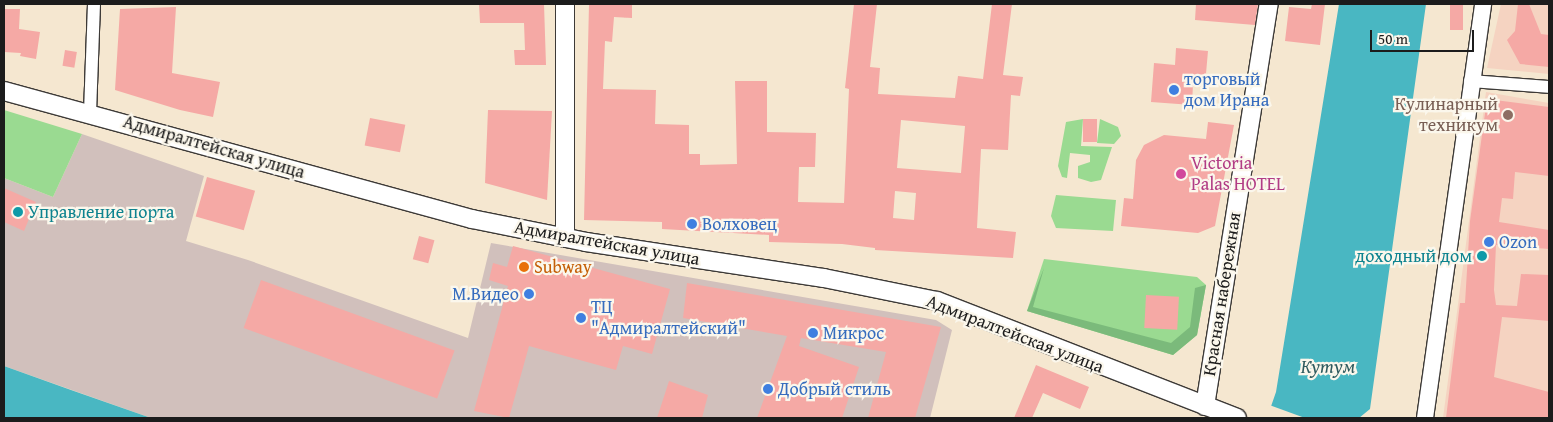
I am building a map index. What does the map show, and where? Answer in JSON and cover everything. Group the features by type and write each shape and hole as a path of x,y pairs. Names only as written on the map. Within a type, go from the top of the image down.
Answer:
{"main road":[{"path":"565,4 565,238"},
{"name":"Красная набережная","path":"1204,406 1268,4"},
{"name":"Адмиралтейская улица","path":"4,91 472,219 565,238 824,278 937,301 1231,416"}],"street":[{"path":"90,113 94,4"},
{"path":"1425,418 1470,81 1483,4"},
{"path":"1470,81 1549,88"}],"shaded area":[{"path":"1501,4 1549,4 1549,74 1487,68"},
{"path":"1486,92 1549,103 1549,418 1443,418"},
{"path":"82,134 204,176 186,241 248,260 468,338 491,243 936,320 952,330 930,418 151,418 4,366 4,178 53,197"}],"green space":[{"path":"4,110 82,134 53,197 4,178"},
{"path":"1083,119 1081,146 1112,147 1101,180 1091,182 1078,178 1078,166 1090,162 1090,155 1070,153 1067,178 1062,177 1058,166 1066,122"},
{"path":"1100,119 1118,127 1121,136 1114,144 1097,143"},
{"path":"1056,195 1116,200 1113,231 1056,228 1051,216"},
{"path":"1044,259 1197,277 1206,285 1197,335 1173,355 1027,311"},
{"path":"1044,268 1033,307 1171,343 1190,327 1195,288 1206,285 1197,335 1173,355 1027,311"}],"water":[{"name":"Кутум","path":"1339,4 1426,4 1370,409 1359,418 1267,418 1276,392"},
{"path":"4,366 71,390 151,418 4,418"}],"pier":[{"path":"1269,405 1305,418 1265,418"}],"building":[{"path":"479,4 544,4 546,65 515,65 514,50 525,50 524,23 480,23"},
{"path":"589,4 632,4 632,18 614,17 612,42 605,41 603,89 656,90 655,124 689,125 689,154 700,154 700,165 737,164 735,81 767,81 767,132 816,133 815,167 799,167 798,202 844,203 849,89 845,88 854,4 877,4 870,67 880,68 878,94 955,98 958,76 983,79 992,4 1012,4 1003,75 1023,77 1020,96 1011,95 1008,150 981,149 977,228 1016,232 1013,258 875,250 875,248 842,244 769,242 769,235 662,229 662,222 584,220","holes":["901,120 965,126 961,173 897,168","895,191 916,193 914,220 893,218"]},
{"path":"1196,4 1258,4 1255,25 1195,20"},
{"path":"1312,4 1325,4 1320,45 1285,41 1289,7 1311,9"},
{"path":"1450,4 1463,4 1463,30 1450,30"},
{"path":"1518,4 1529,4 1541,34 1549,35 1549,67 1520,64 1507,40 1515,31"},
{"path":"176,7 172,73 220,82 213,117 180,110 115,90 120,9"},
{"path":"5,9 20,9 19,29 40,32 36,59 20,56 21,53 4,52"},
{"path":"1176,48 1208,51 1205,85 1193,84 1192,105 1151,102 1154,63 1175,65"},
{"path":"65,50 77,52 74,68 62,66"},
{"path":"1487,99 1549,107 1549,176 1515,172 1513,199 1502,198 1499,222 1549,230 1549,249 1496,245 1494,290 1496,305 1517,306 1521,274 1549,275 1549,321 1502,317 1494,377 1549,392 1549,418 1446,418 1460,303 1465,303 1470,221"},
{"path":"488,110 552,111 547,200 485,183"},
{"path":"370,118 405,125 400,152 365,145"},
{"path":"1083,119 1097,119 1097,142 1083,142"},
{"name":"Victoria Palas HOTEL","path":"1208,122 1234,125 1215,226 1198,233 1121,226 1124,198 1133,199 1136,160 1144,145 1164,135 1206,139"},
{"path":"207,177 255,191 244,230 196,216"},
{"name":"Управление порта","path":"4,188 36,202 24,231 4,222"},
{"path":"419,236 434,240 428,263 413,259"},
{"name":"ТЦ \"Адмиралтейский\"","path":"513,246 670,289 652,354 623,346 616,370 529,346 509,418 474,411 508,286 489,280 493,263 507,267"},
{"path":"261,280 455,350 437,398 244,328"},
{"path":"687,283 941,327 915,418 868,418 886,352 801,338 799,346 859,367 842,418 757,418 787,336 683,318"},
{"path":"1146,295 1179,297 1177,330 1144,328"},
{"path":"1036,365 1089,387 1080,409 1043,393 1032,418 1014,418"},
{"path":"669,381 708,395 702,418 657,418"}],"place":[{"name":"торговый дом Ирана","path":"1174,90"},
{"name":"Кулинарный техникум","path":"1508,115"},
{"name":"Victoria Palas HOTEL","path":"1181,174"},
{"name":"Управление порта","path":"18,212"},
{"name":"Волховец","path":"692,224"},
{"name":"Ozon","path":"1489,242"},
{"name":"доходный дом","path":"1482,256"},
{"name":"Subway","path":"524,267"},
{"name":"М.Видео","path":"529,294"},
{"name":"ТЦ \"Адмиралтейский\"","path":"581,318"},
{"name":"Микрос","path":"813,333"},
{"name":"Добрый стиль","path":"768,389"}]}
